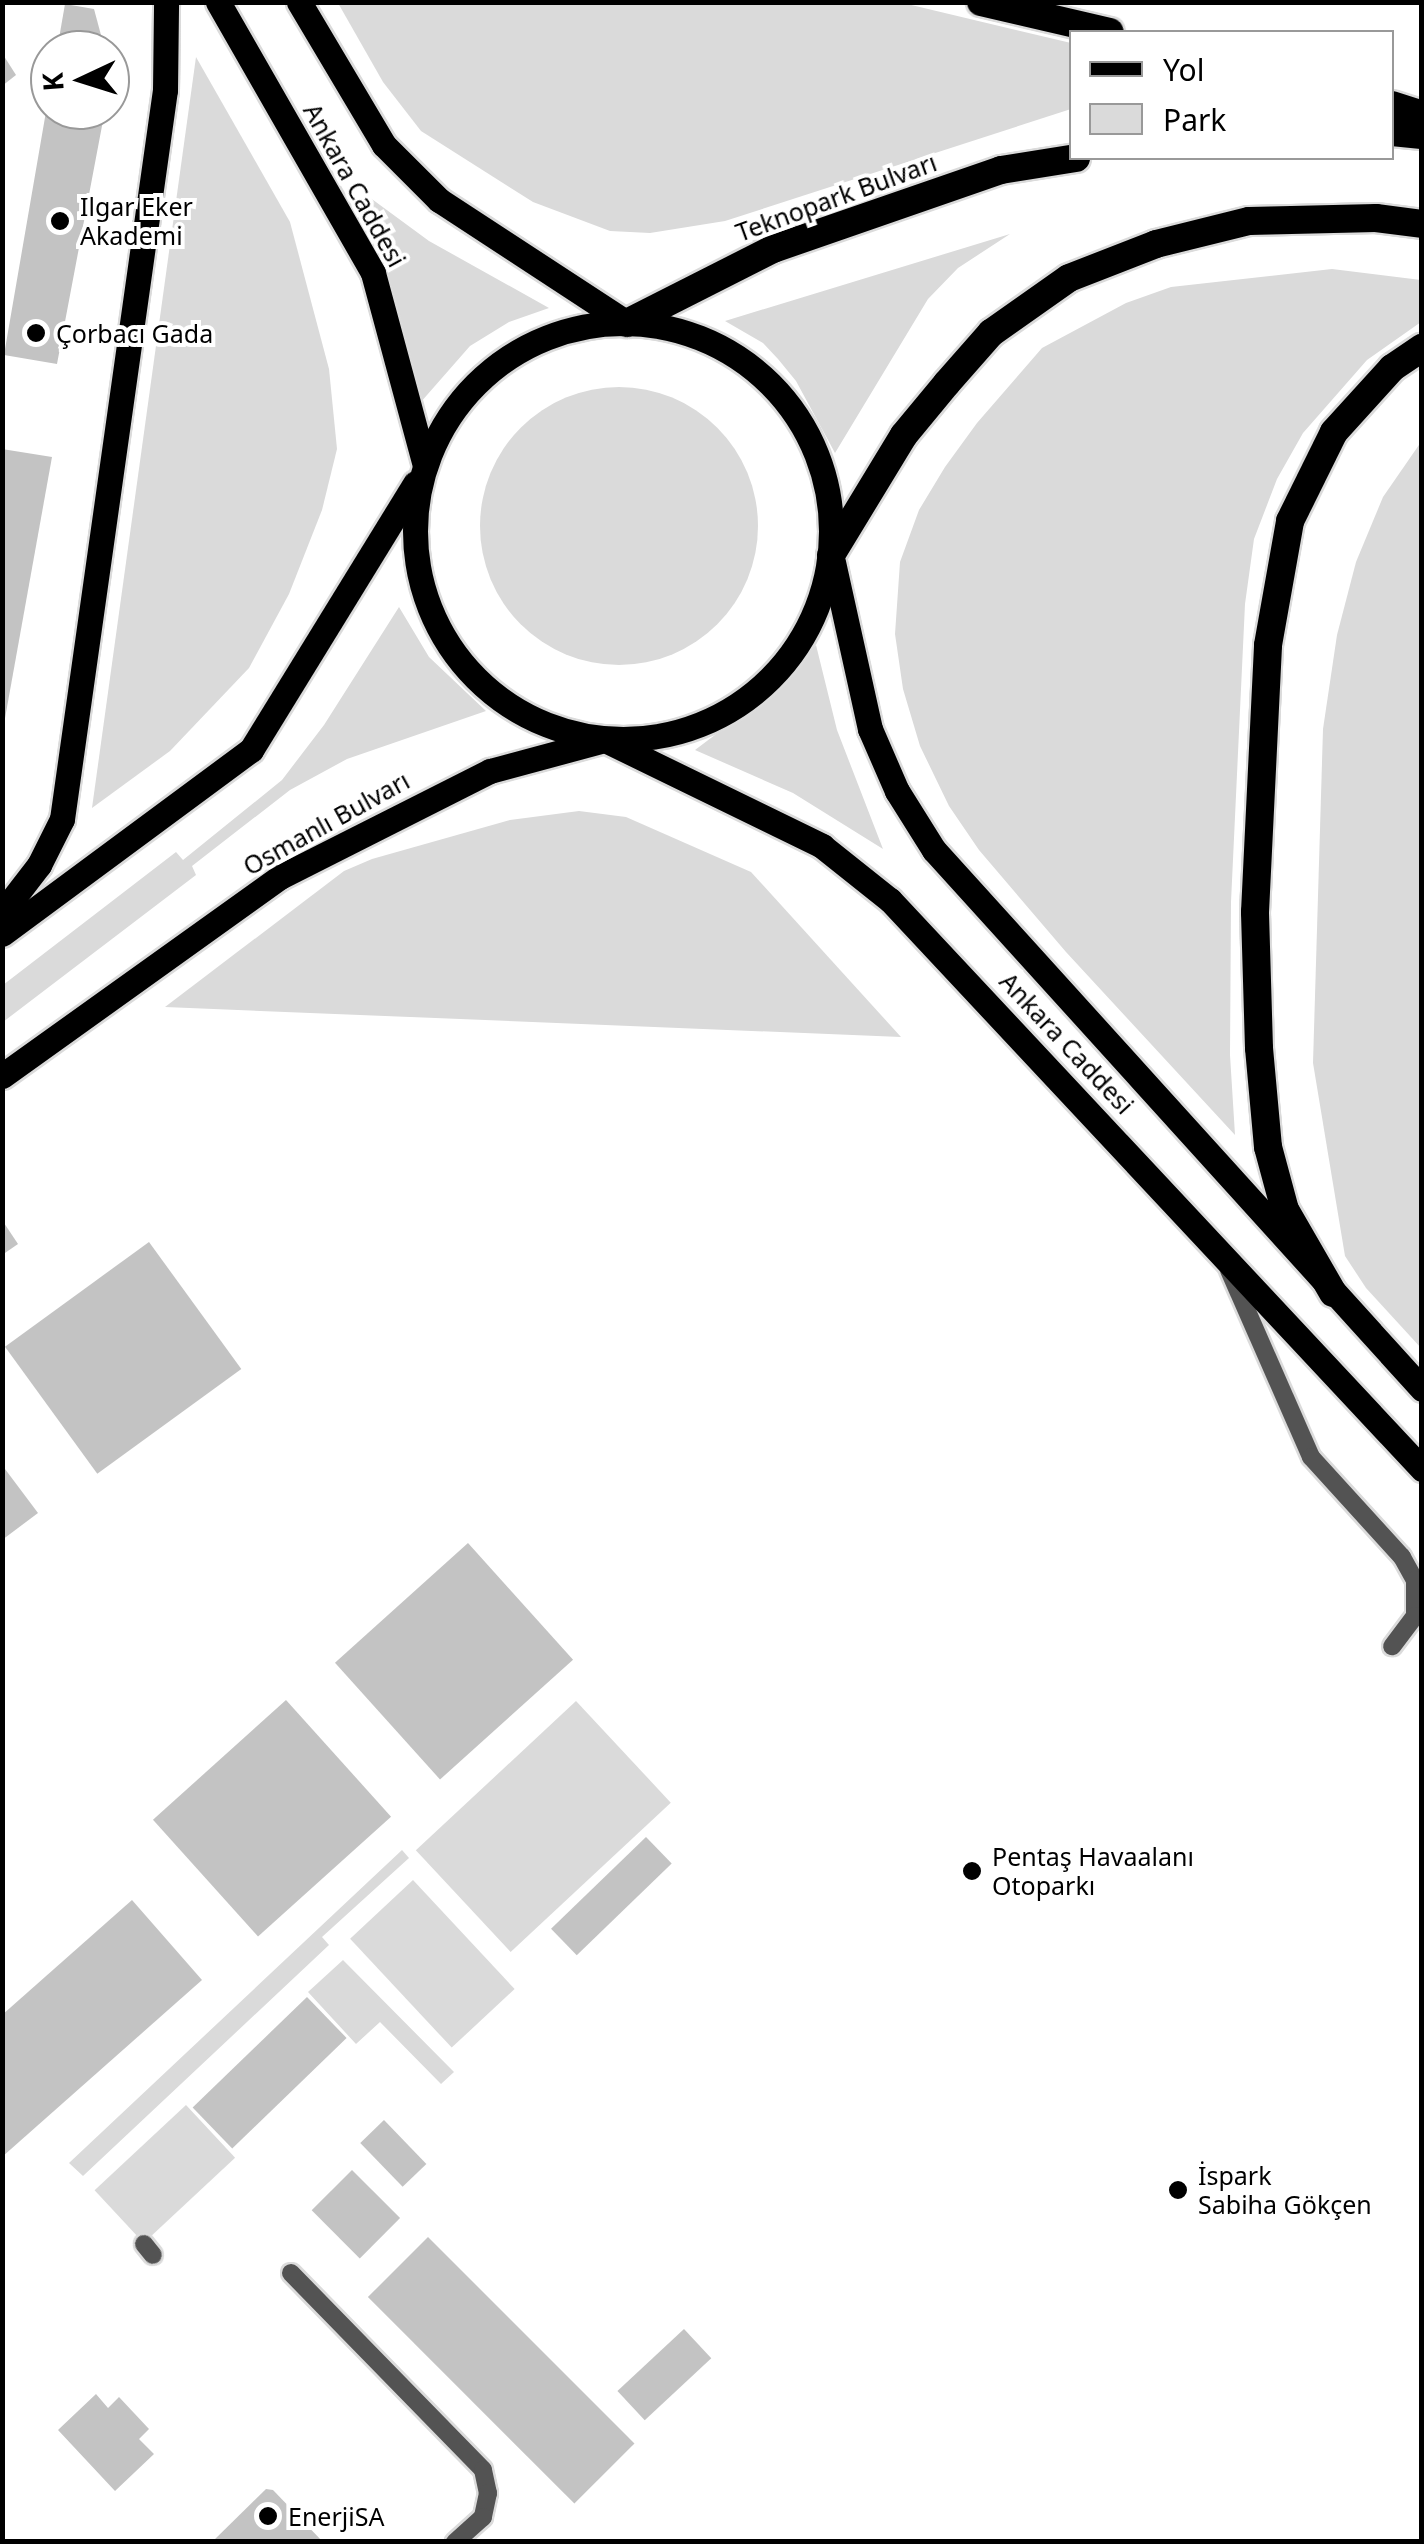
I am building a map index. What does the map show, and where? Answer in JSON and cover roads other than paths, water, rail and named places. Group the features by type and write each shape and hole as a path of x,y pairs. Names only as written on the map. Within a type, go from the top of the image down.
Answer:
{"highway":[{"path":"981,2 1101,30"},
{"path":"1394,106 1422,115"},
{"path":"1394,132 1422,135"},
{"name":"Teknopark Bulvarı","path":"627,322 772,249 1001,170 1069,159"},
{"path":"831,555 904,435 947,382 991,333 1069,278 1156,244 1250,221 1376,218 1422,224"},
{"path":"1333,1293 1285,1210 1266,1127 1255,912 1268,645 1290,521 1334,432 1392,368 1422,348"}],"main road":[{"path":"2,913 39,864 62,819 165,90 166,2"},
{"name":"Ankara Caddesi","path":"218,2 374,273 425,466"},
{"name":"Ankara Caddesi","path":"299,2 384,145 425,186 627,322"},
{"path":"2,934 251,750 425,466 452,412 492,368 543,338 601,322 627,322 698,335 734,353 765,377 792,406 812,440 826,476 831,555 814,617 779,670 729,712 670,735 606,740 540,722 510,706 460,660 427,600 418,567 416,504 425,466"},
{"name":"Ankara Caddesi","path":"831,555 870,728 897,792 934,850 1422,1389"},
{"name":"Ankara Caddesi","path":"606,740 822,846 890,900 1422,1468"},
{"name":"Osmanlı Bulvarı","path":"2,1076 280,877 490,771 606,740"}],"lane":[{"path":"1221,1252 1311,1457 1402,1557 1415,1580 1415,1616 1392,1646"},
{"path":"292,2273 483,2470 488,2493 484,2518 455,2542"}],"place":[{"name":"Ilgar Eker Akademi","path":"60,221"},
{"name":"Çorbacı Gada","path":"36,333"},
{"name":"Pentaş Havaalanı Otoparkı","path":"972,1871"},
{"name":"İspark Sabiha Gökçen","path":"1178,2190"},
{"name":"EnerjiSA","path":"268,2516"}]}
